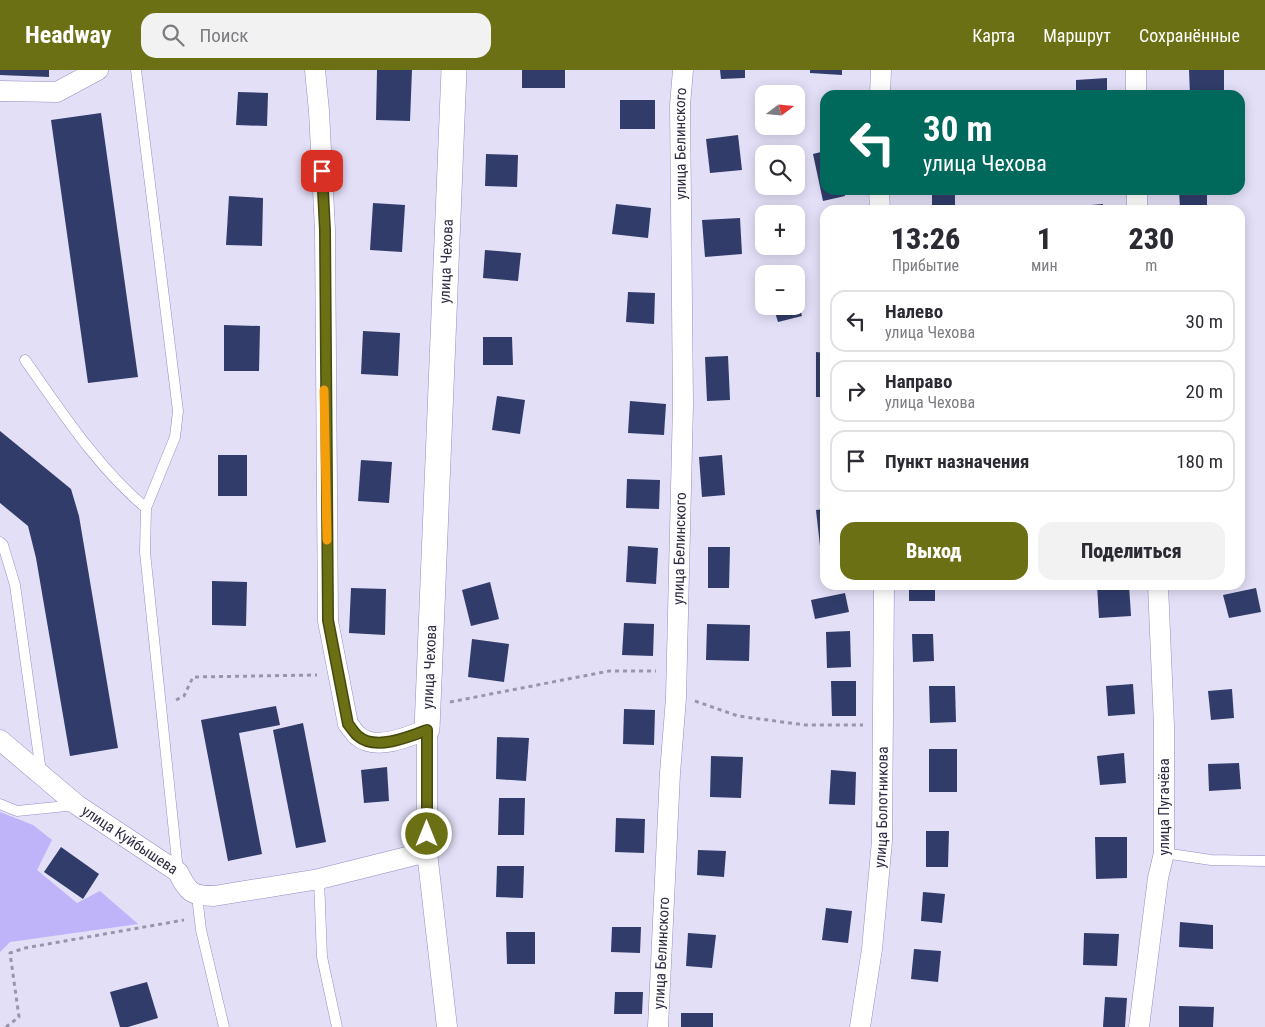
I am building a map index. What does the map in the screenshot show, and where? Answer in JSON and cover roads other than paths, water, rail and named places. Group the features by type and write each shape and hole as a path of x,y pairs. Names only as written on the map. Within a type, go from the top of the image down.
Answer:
{"street":[{"path":"0,91 57,92 98,70"},
{"name":"улица Чехова","path":"315,70 325,230 328,620 348,724 358,737 373,743 407,737 427,730 454,70"},
{"name":"улица Белинского","path":"658,1027 670,773 676,694 683,404 680,105 684,70"},
{"path":"880,90 881,70"},
{"path":"1136,70 1136,90"},
{"name":"улица Болотникова","path":"860,1027 872,949 882,841 884,590"},
{"name":"улица Пугачёва","path":"1139,1027 1158,878 1164,853 1164,726 1158,590"},
{"path":"427,730 427,852 447,1027"},
{"name":"улица Куйбышева","path":"0,740 76,805 178,872 187,889 197,896"},
{"path":"197,896 214,896 319,880 427,852"}],"lane":[{"path":"136,70 178,411 175,437 146,508 145,552 178,872"},
{"path":"25,360 114,479 146,508"},
{"path":"0,542 4,545 15,585 41,775"},
{"path":"0,804 16,811 76,805"},
{"path":"1164,853 1211,860 1265,861"},
{"path":"319,880 322,957 337,1027"},
{"path":"197,896 215,995 224,1027"}]}
